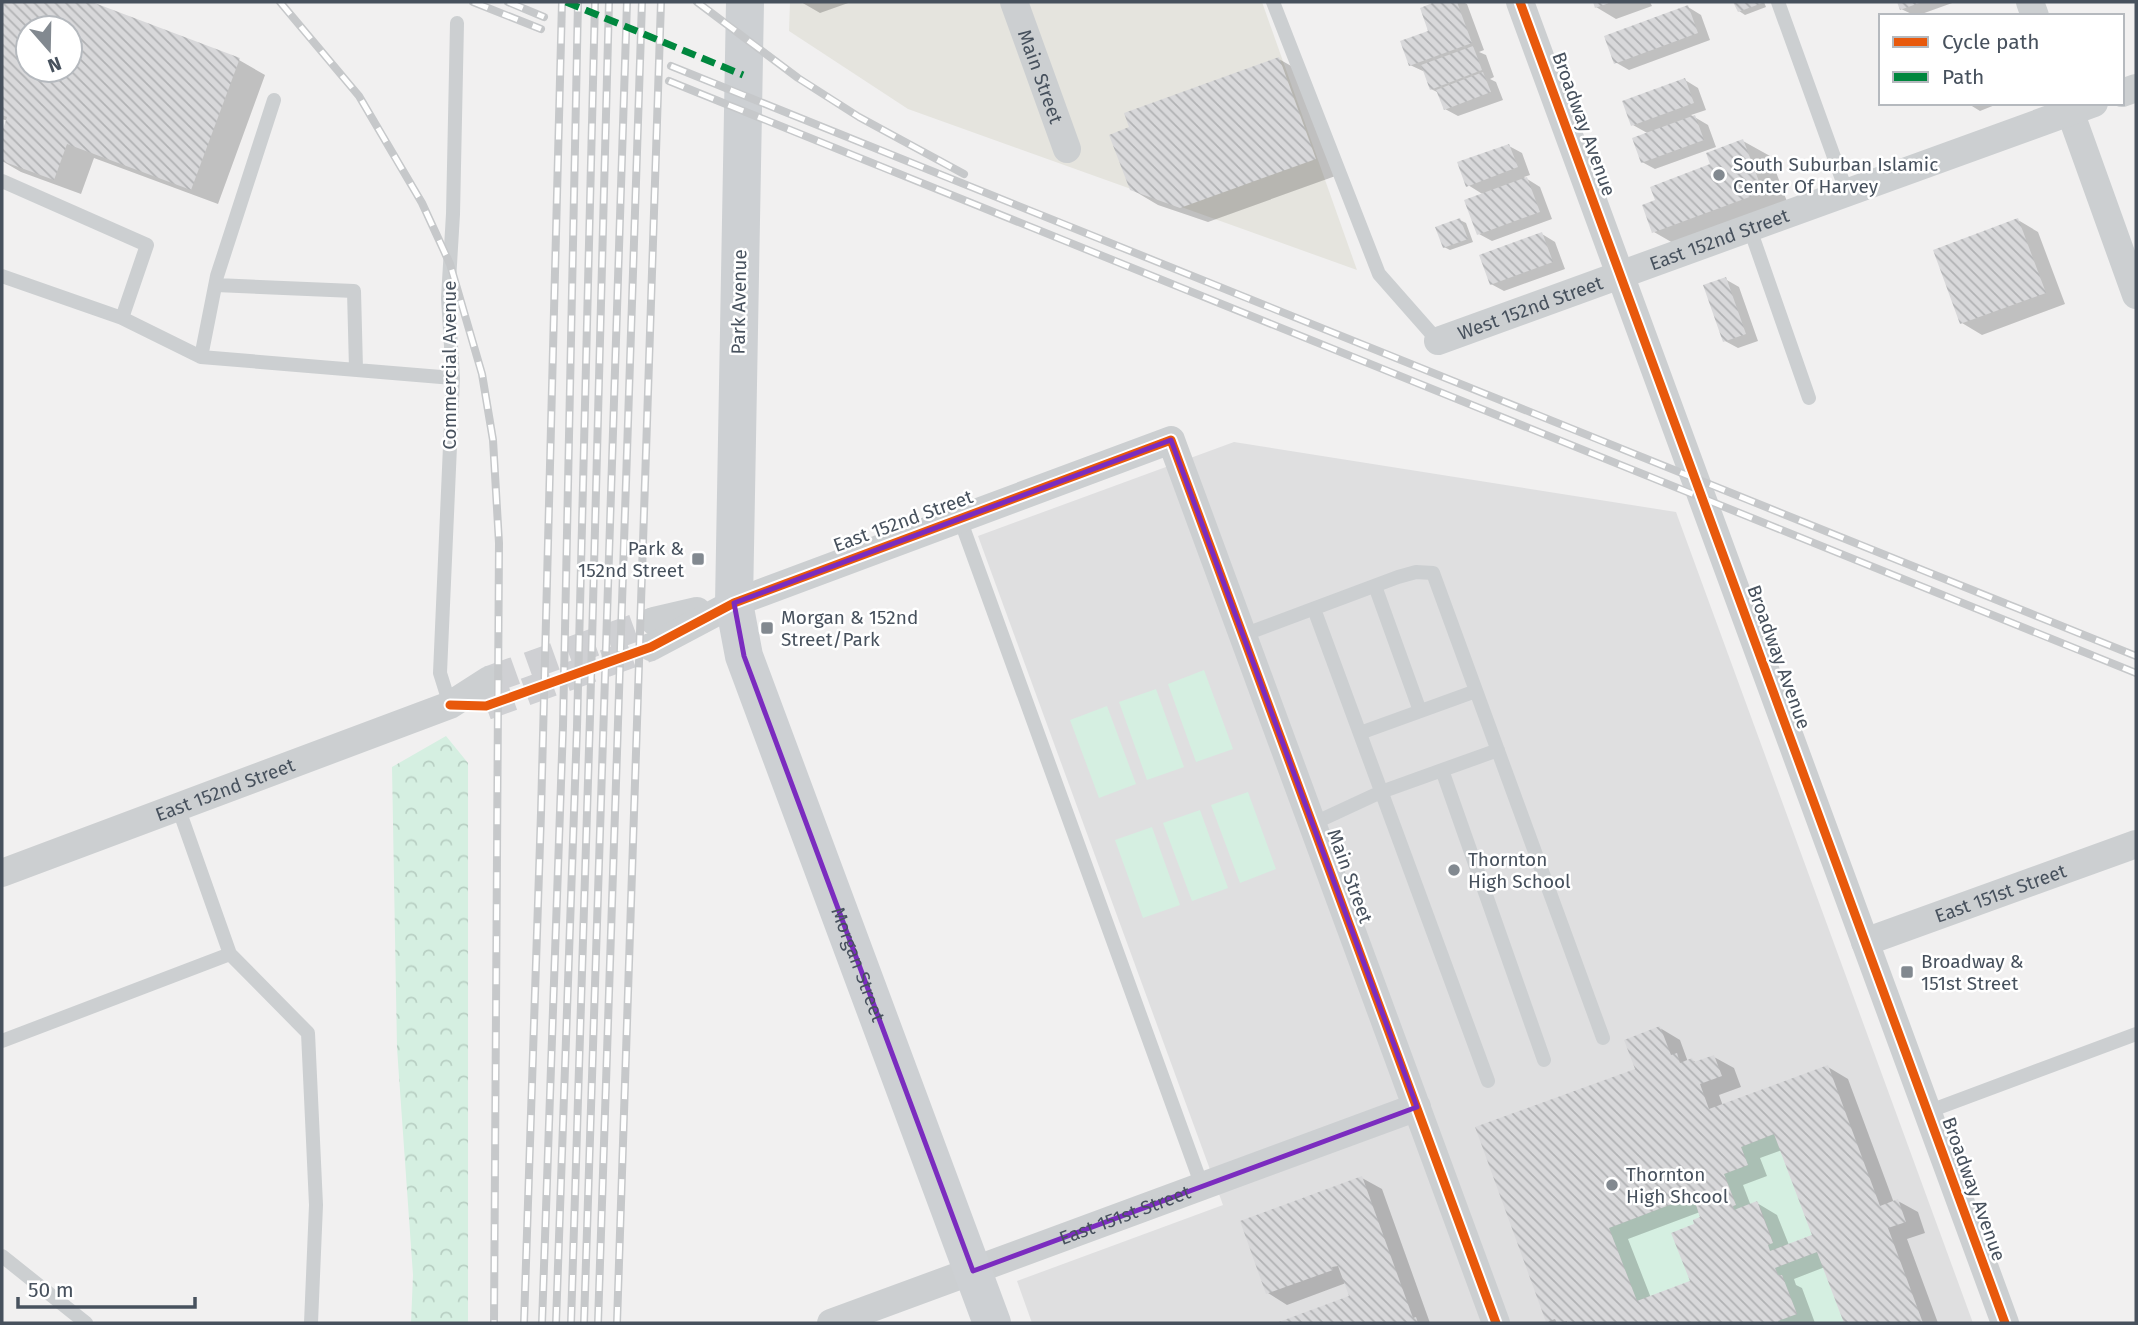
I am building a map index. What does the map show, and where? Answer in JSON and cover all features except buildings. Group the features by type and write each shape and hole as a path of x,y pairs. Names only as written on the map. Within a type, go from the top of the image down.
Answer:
{"street":[{"name":"Park Avenue","path":"734,603 745,2"},
{"name":"Main Street","path":"1014,2 1068,149"},
{"name":"Broadway Avenue","path":"1520,2 2005,1323"},
{"name":"East 152nd Street","path":"1621,276 2077,106"},
{"path":"2077,106 2136,295"},
{"name":"West 152nd Street","path":"1438,341 1621,276"},
{"name":"East 152nd Street","path":"653,634 1171,440"},
{"name":"Main Street","path":"1171,440 1496,1323"},
{"name":"Morgan Street","path":"734,603 744,656 992,1323"},
{"name":"East 152nd Street","path":"2,873 487,693"},
{"name":"East 151st Street","path":"1865,942 2136,844"},
{"name":"East 151st Street","path":"831,1323 1417,1107"}],"lane":[{"path":"1273,2 1378,274 1438,341"},
{"path":"1778,2 1847,193"},
{"name":"Commercial Avenue","path":"450,705 439,673 453,378 448,298 453,214 457,23"},
{"path":"201,357 217,276 274,100"},
{"path":"2,181 147,245 122,318"},
{"path":"1750,229 1809,398"},
{"path":"2,276 122,318 201,357 453,378"},
{"path":"216,285 354,291 356,369"},
{"path":"960,519 1202,1186"},
{"path":"1243,635 1416,572 1433,573 1603,1038"},
{"path":"1375,586 1419,711"},
{"path":"1314,609 1488,1081"},
{"path":"1360,733 1476,691"},
{"path":"1312,824 1381,792 1498,750"},
{"path":"1442,770 1544,1060"},
{"path":"178,807 230,954 308,1033 316,1205 311,1323"},
{"path":"2,1041 230,954"},
{"path":"1927,1112 2136,1034"},
{"path":"2,1256 86,1323"}],"highlighted area":[{"path":"1171,440 1417,1107 973,1271 744,656 734,603"}],"shaded area":[{"path":"790,2 1262,2 1357,270 908,109 789,31"},
{"name":"Thornton High School","path":"1234,442 1676,512 1973,1323 1032,1323 1017,1281 1223,1205 978,536"}],"green space":[{"path":"1204,670 1233,749 1196,762 1168,684"},
{"path":"1156,689 1184,767 1147,780 1119,702"},
{"path":"1107,706 1136,784 1099,798 1070,720"},
{"path":"446,736 468,763 468,1323 411,1323 413,1275 397,1048 392,767"},
{"path":"1248,792 1276,869 1240,883 1211,805"},
{"path":"1200,810 1228,888 1192,901 1163,823"},
{"path":"1152,827 1180,905 1143,918 1115,840"},
{"path":"1774,1134 1812,1235 1770,1251 1768,1245 1773,1242 1758,1202 1734,1210 1733,1206 1736,1205 1724,1174 1748,1165 1741,1147"},
{"path":"1693,1196 1700,1217 1693,1220 1694,1224 1672,1233 1690,1281 1637,1301 1609,1228"},
{"path":"1817,1252 1844,1323 1779,1323 1778,1321 1797,1314 1782,1275 1778,1275 1775,1268"}],"tunnel":[{"path":"489,680 654,621"},
{"path":"486,706 651,647"}],"railway":[{"path":"280,2 359,96 422,203 450,264 482,374 493,440 499,543 494,1323"},
{"path":"473,2 541,29"},
{"path":"508,2 544,17"},
{"path":"524,1323 541,813 562,2"},
{"path":"542,1323 563,726 578,2"},
{"path":"556,1323 577,727 595,2"},
{"path":"571,1323 609,2"},
{"path":"584,1323 627,2"},
{"path":"598,1323 642,2"},
{"path":"617,1323 661,2"},
{"path":"697,2 798,78 859,117 964,174"},
{"path":"671,66 2136,656"},
{"path":"669,81 2136,673"}],"marked path":[{"path":"566,2 743,75"}],"cycle path":[{"path":"1520,2 2005,1323"},
{"path":"450,705 486,706 651,647 734,603 1171,440 1496,1323"}],"place":[{"name":"South Suburban Islamic Center Of Harvey","path":"1719,175"},
{"name":"Park & 152nd Street","path":"698,559"},
{"name":"Morgan & 152nd Street/Park","path":"767,628"},
{"name":"Thornton High School","path":"1454,870"},
{"name":"Broadway & 151st Street","path":"1907,972"},
{"name":"Thornton High Shcool","path":"1612,1185"}]}
